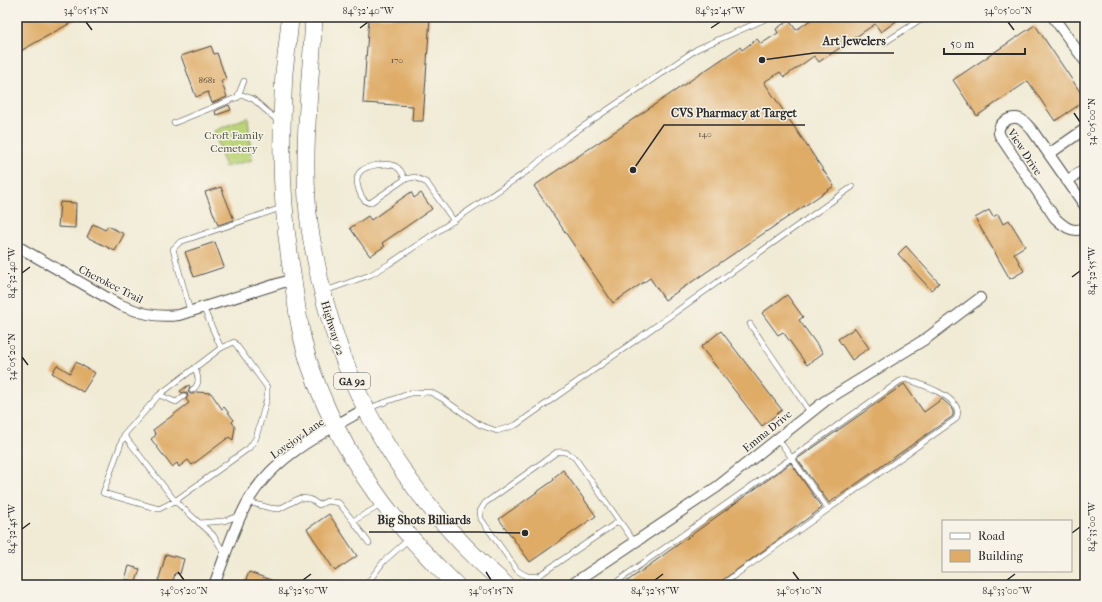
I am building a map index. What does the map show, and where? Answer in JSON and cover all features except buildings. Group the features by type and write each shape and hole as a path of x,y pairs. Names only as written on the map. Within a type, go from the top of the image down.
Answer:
{"main road":[{"name":"GA 92","path":"290,17 284,72 282,125 283,208 297,311 311,369 322,398 335,425 352,456 383,503 410,538 456,585"},
{"name":"Highway 92","path":"314,17 306,130 307,200 311,237 322,292 333,331 343,359 365,409 398,466 436,516 483,565 506,585"}],"street":[{"path":"1053,17 1085,61"},
{"name":"View Drive","path":"1085,206 1032,130 1019,118 1010,119 999,126 998,131 1000,136 1055,218 1064,226 1072,230 1079,230 1085,227"},
{"name":"View Drive","path":"1049,154 1085,129"},
{"path":"1068,181 1085,169"},
{"name":"Cherokee Trail","path":"17,246 101,295 134,311 165,317 179,315 293,279"},
{"name":"Emma Drive","path":"577,584 717,487 810,412 842,390 927,338 980,298"},
{"name":"Lovejoy Lane","path":"214,585 241,514 259,484 275,467 293,452 335,425 365,409"}],"lane":[{"path":"322,292 370,275 389,264 529,170 566,138 697,49 770,17"},
{"path":"884,43 918,21 938,17"},
{"path":"237,98 244,81"},
{"path":"174,123 243,95 253,100 282,125"},
{"path":"405,179 398,168 391,164 382,164 360,172 358,176 359,190 362,198 366,202 370,203 405,179 415,178 427,183 454,221"},
{"path":"365,409 411,392 430,392 443,399 480,426 498,431 516,425 852,187"},
{"path":"190,311 173,249 180,242 283,208"},
{"path":"203,307 221,348"},
{"path":"750,324 810,412"},
{"path":"234,342 267,387 267,398 256,438 249,448 175,501 159,509 103,493 124,435 159,394 221,348 234,342"},
{"path":"192,390 197,387 199,381 194,368"},
{"path":"612,585 900,381 906,379 946,395 957,408 958,415 956,419 721,585"},
{"path":"159,394 176,402 184,396"},
{"path":"124,435 175,501 213,535 225,554"},
{"path":"777,438 828,509"},
{"path":"619,521 538,576 531,577 523,575 517,570 481,519 480,511 485,503 557,452 563,451 570,453 575,458 635,543"},
{"path":"248,501 270,508 279,508 300,498 310,499 319,505 327,501 339,503 368,543"},
{"path":"353,521 383,503"},
{"path":"200,523 224,521 241,514"},
{"path":"366,585 384,561 410,538"}],"green space":[{"name":"Croft Family Cemetery","path":"248,117 252,160 225,167 214,131"}],"place":[{"name":"Art Jewelers","path":"762,60"},
{"name":"CVS Pharmacy at Target","path":"633,170"},
{"name":"Big Shots Billiards","path":"525,533"}]}
